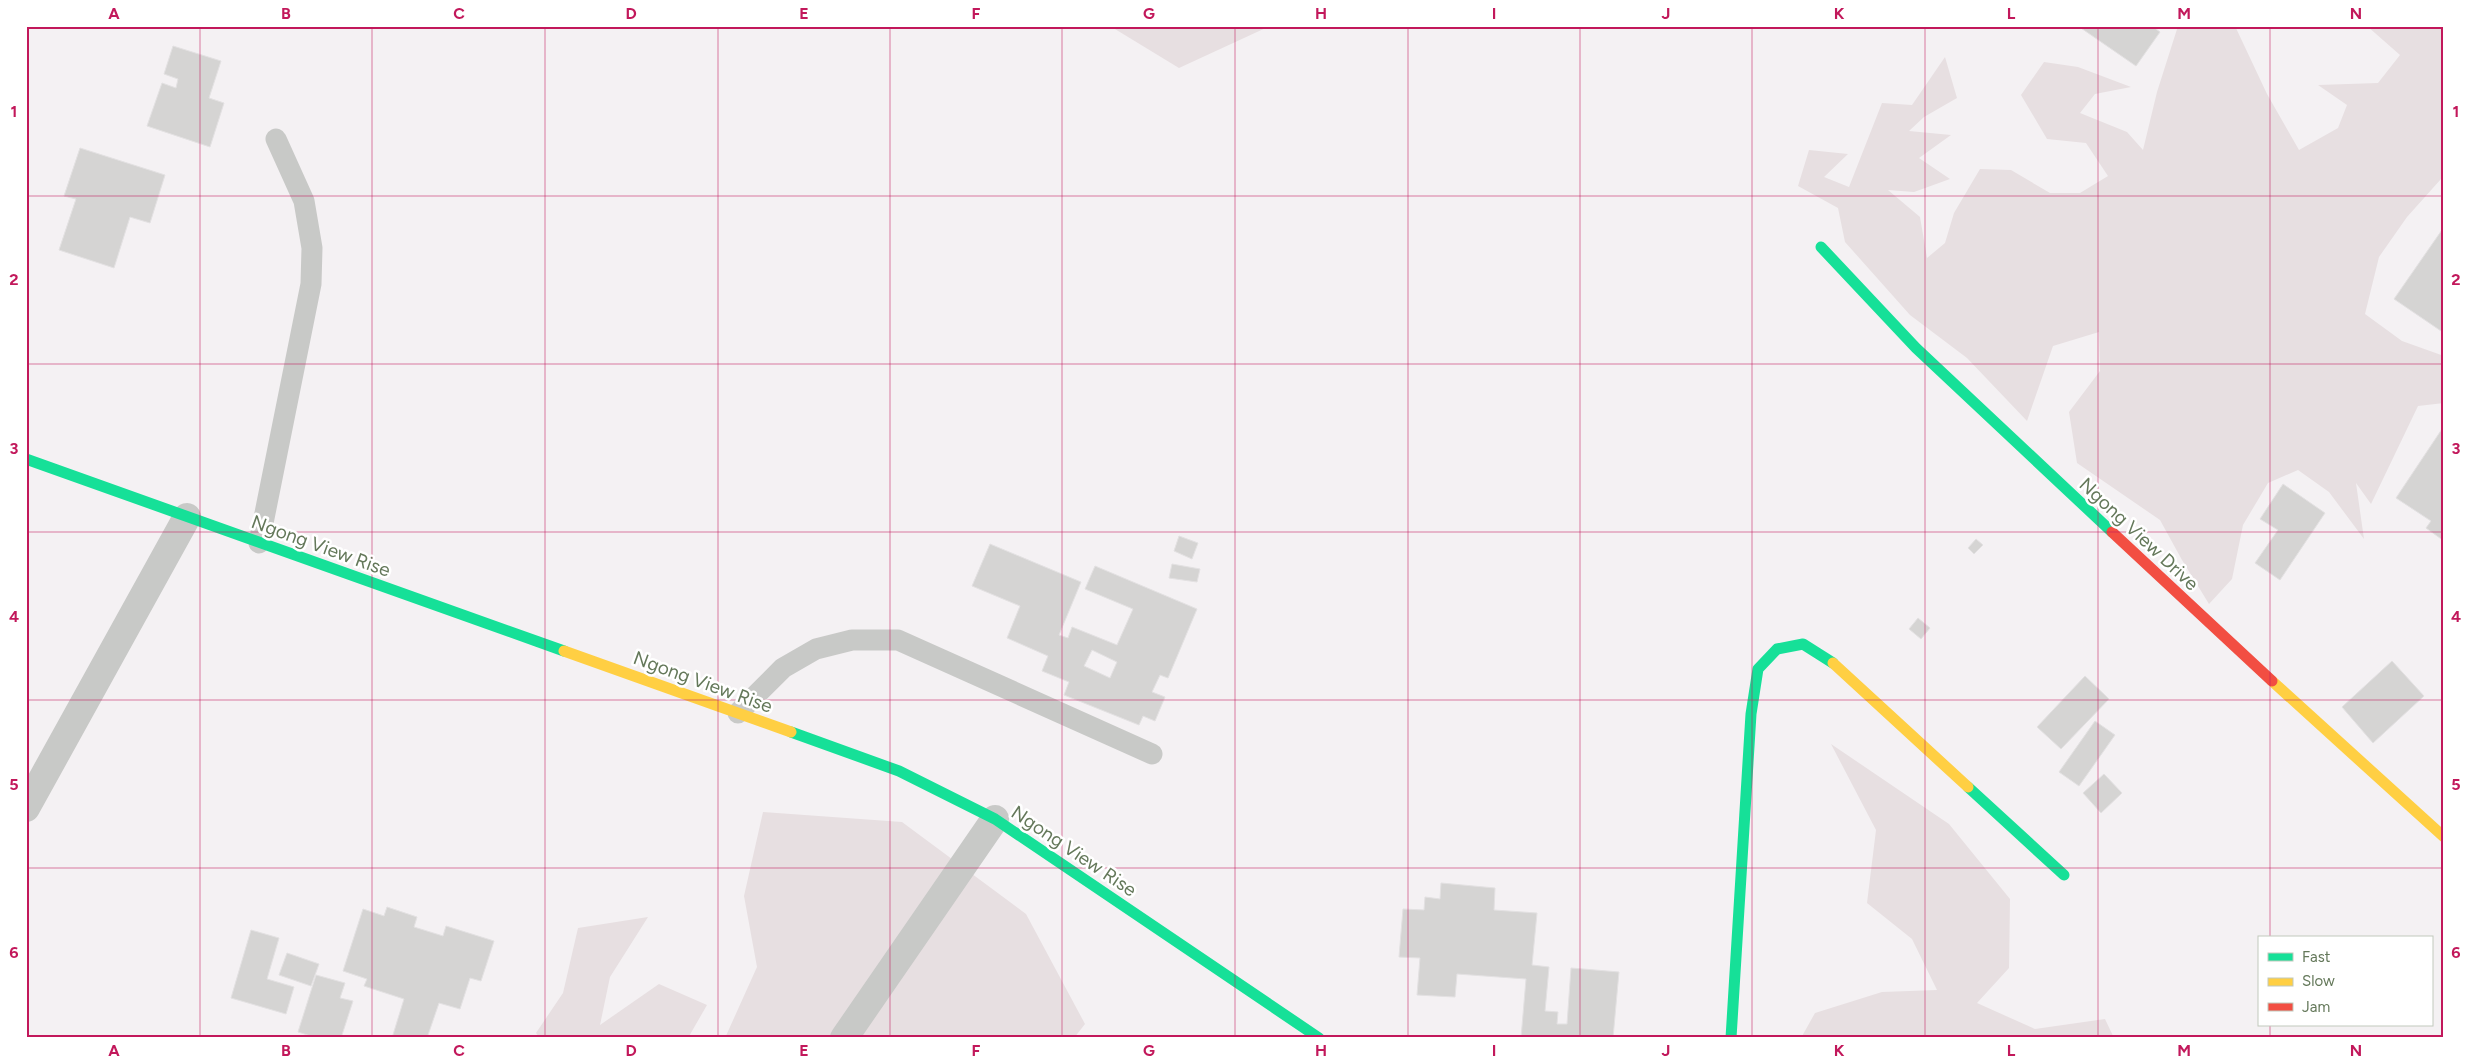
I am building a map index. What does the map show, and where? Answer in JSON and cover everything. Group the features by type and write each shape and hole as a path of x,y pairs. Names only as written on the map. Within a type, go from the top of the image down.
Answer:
{"street":[{"name":"Ngong View Drive","path":"1820,247 1864,298 2032,458 2347,752 2444,837"},
{"name":"Ngong View Rise","path":"26,460 899,771 995,819 1318,1038"},
{"path":"26,808 187,517"},
{"path":"1731,1038 1751,714 1758,669 1777,649 1802,644 1833,663 2064,875"},
{"path":"844,1038 995,819"}],"lane":[{"path":"259,542 310,284 312,248 304,201 276,139"},
{"path":"738,713 783,668 816,649 852,640 898,640 1152,754"}],"shaded area":[{"path":"1110,26 1270,26 1179,68"},
{"path":"2178,26 2235,26 2267,94 2299,150 2338,128 2347,105 2318,85 2378,83 2400,55 2367,26 2444,26 2444,179 2441,179 2407,217 2379,257 2365,314 2402,341 2444,356 2444,403 2418,406 2371,504 2356,483 2364,539 2329,492 2298,470 2268,483 2243,525 2232,579 2209,604 2160,520 2077,463 2069,412 2100,371 2099,332 2053,346 2027,421 1967,358 1910,315 1845,242 1838,208 1798,186 1809,150 1848,154 1824,177 1849,187 1882,103 1912,105 1945,57 1957,98 1924,117 1909,131 1951,135 1919,158 1950,179 1914,192 1888,190 1920,217 1927,258 1945,243 1954,213 1980,169 2011,170 2050,193 2080,193 2108,176 2086,143 2047,139 2021,95 2044,62 2078,67 2131,87 2095,94 2080,113 2127,132 2143,150 2157,92"},
{"path":"1831,744 1949,824 2010,899 2009,968 1977,1003 2035,1029 2105,1019 2114,1038 1801,1038 1815,1013 1882,992 1937,990 1912,939 1867,903 1876,830"},
{"path":"763,812 902,822 1026,914 1085,1024 1074,1038 725,1038 757,967 744,896"},
{"path":"648,917 610,977 600,1025 659,984 707,1005 688,1038 540,1038 536,1033 563,993 578,928"}],"building":[{"path":"2078,26 2152,26 2160,32 2136,66"},
{"path":"173,46 221,61 209,98 224,103 210,147 147,126 162,83 176,88 178,79 164,74"},
{"path":"80,148 165,175 150,223 130,217 114,268 59,250 76,199 64,196"},
{"path":"2444,227 2444,333 2394,299"},
{"path":"2444,426 2444,541 2426,528 2431,521 2396,498"},
{"path":"2283,484 2325,513 2280,580 2255,563 2278,530 2260,519"},
{"path":"1179,536 1198,543 1192,559 1174,551"},
{"path":"1976,539 1983,545 1974,554 1968,548"},
{"path":"990,544 1081,582 1059,635 1068,638 1072,627 1117,645 1133,609 1085,589 1095,566 1197,609 1168,678 1160,675 1152,692 1165,697 1155,721 1143,716 1139,725 1064,695 1069,682 1042,671 1048,656 1007,638 1020,606 972,586","holes":["1092,650 1117,662 1110,678 1084,666"]},
{"path":"1172,564 1200,569 1197,582 1169,578"},
{"path":"1918,618 1930,628 1921,639 1909,629"},
{"path":"2392,661 2424,696 2373,743 2342,707"},
{"path":"2085,676 2109,699 2061,749 2037,727"},
{"path":"2095,721 2115,735 2079,786 2059,772"},
{"path":"2104,774 2122,793 2101,813 2083,793"},
{"path":"1441,883 1495,888 1494,910 1537,913 1532,965 1549,967 1545,1011 1558,1012 1557,1024 1567,1024 1571,968 1619,972 1613,1038 1521,1038 1526,979 1457,974 1455,997 1417,995 1420,958 1399,957 1403,909 1424,910 1425,897 1440,899"},
{"path":"387,907 417,917 414,927 443,936 446,926 494,941 481,981 470,978 460,1009 439,1003 427,1038 392,1038 404,999 364,986 367,979 343,971 363,909 384,916"},
{"path":"251,930 279,938 267,979 294,987 286,1014 231,998"},
{"path":"287,953 319,964 311,986 279,975"},
{"path":"316,975 345,983 340,998 353,1001 341,1038 317,1038 298,1032"}],"traffic: fast":[{"path":"1821,247 1916,348 2112,532"},
{"path":"26,459 564,651"},
{"path":"1731,1038 1751,714 1758,669 1777,649 1803,644 1833,663"},
{"path":"791,732 899,771 995,819 1319,1038"},
{"path":"1968,787 2064,875"}],"traffic: slow":[{"path":"564,651 791,732"},
{"path":"1833,663 1968,787"},
{"path":"2272,681 2444,837"}],"traffic: jam":[{"path":"2112,532 2272,681"}]}
